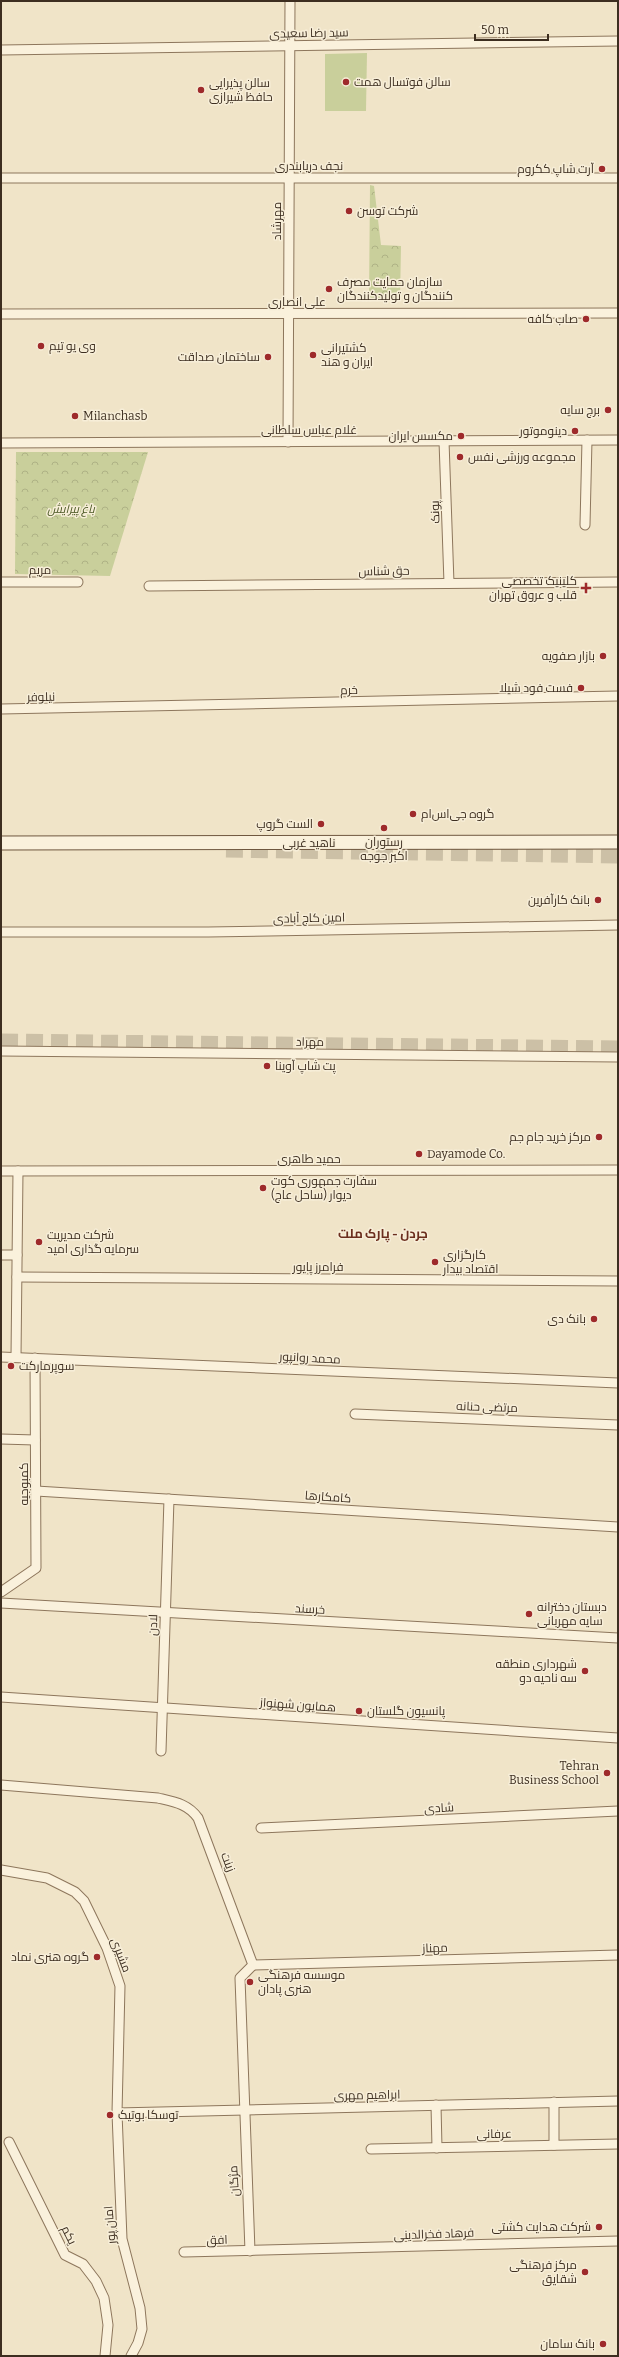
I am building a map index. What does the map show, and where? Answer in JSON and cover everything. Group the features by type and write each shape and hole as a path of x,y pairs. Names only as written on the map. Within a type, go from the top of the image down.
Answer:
{"main road":[{"name":"ناهید غربی","path":"1,843 618,842"}],"street":[{"name":"مهرشاد","path":"288,442 290,1"},
{"name":"سید رضا سعیدی","path":"1,50 618,41"},
{"name":"نجف دریابندری","path":"1,178 618,178"},
{"name":"علی انصاری","path":"1,314 618,313"},
{"path":"585,525 587,440"},
{"name":"غلام عباس سلطانی","path":"1,443 618,440"},
{"name":"پونک","path":"444,441 449,583"},
{"name":"مریم","path":"1,582 78,582"},
{"name":"حق شناس","path":"149,586 618,582"},
{"name":"خرم","path":"82,708 618,696"},
{"name":"نیلوفر","path":"1,710 82,708"},
{"name":"امین کاج آبادی","path":"1,932 208,932 618,925"},
{"name":"مهراد","path":"1,1051 618,1057"},
{"name":"حمید طاهری","path":"1,1171 618,1170"},
{"path":"16,1357 18,1171"},
{"path":"1,1255 17,1255"},
{"name":"فرامرز پایور","path":"17,1277 618,1281"},
{"name":"محمد روانپور","path":"1,1357 618,1383"},
{"name":"کمبوجیه","path":"1,1592 36,1568 34,1358"},
{"name":"مرتضی حنانه","path":"355,1414 618,1425"},
{"path":"1,1439 35,1440"},
{"name":"کامکارها","path":"36,1492 618,1527"},
{"name":"لادن","path":"161,1751 169,1500"},
{"name":"خرسند","path":"1,1603 618,1638"},
{"name":"همایون شهنواز","path":"1,1697 618,1738"},
{"name":"زینت","path":"1,1785 158,1798 180,1803 187,1807 198,1818 253,1965"},
{"name":"شادی","path":"261,1828 618,1812"},
{"name":"مشیری","path":"1,1870 47,1878 75,1892 84,1901 107,1948 120,1986 116,2113"},
{"name":"مهناز","path":"253,1965 618,1955"},
{"path":"244,2110 240,1978 253,1965"},
{"name":"ابراهیم مهری","path":"116,2113 618,2101"},
{"path":"554,2102 554,2145"},
{"path":"436,2105 437,2148"},
{"name":"مژگان","path":"244,2110 250,2251"},
{"name":"امان پور","path":"116,2113 122,2238 140,2308 142,2329 132,2356"},
{"name":"یکم","path":"9,2142 65,2255 84,2264 96,2281 104,2298 108,2325 105,2356"},
{"name":"عرفانی","path":"371,2149 618,2144"},
{"name":"فرهاد فخرالدینی","path":"250,2251 618,2241"},
{"name":"افق","path":"184,2252 250,2251"}],"green space":[{"name":"سالن فوتسال همت","path":"367,53 366,111 325,111 325,54"},
{"path":"370,185 374,186 381,245 401,246 400,301 369,301"},
{"name":"باغ پیرایش","path":"16,452 148,452 110,576 15,574"}],"tunnel":[{"path":"226,849 618,855"},
{"path":"1,1042 618,1049"}],"place":[{"name":"سالن فوتسال همت","path":"346,82"},
{"name":"سالن پذیرایی حافظ شیرازی","path":"201,90"},
{"name":"آرت شاپ ککروم","path":"602,169"},
{"name":"شرکت توسن","path":"349,211"},
{"name":"سازمان حمایت مصرف کنندگان و تولیدکنندگان","path":"329,289"},
{"name":"صاب کافه","path":"586,319"},
{"name":"وی یو تیم","path":"41,346"},
{"name":"کشتیرانی ایران و هند","path":"313,355"},
{"name":"ساختمان صداقت","path":"268,357"},
{"name":"برج سایه","path":"608,410"},
{"name":"Milanchasb","path":"75,416"},
{"name":"دینوموتور","path":"575,431"},
{"name":"مکسس ایران","path":"461,436"},
{"name":"مجموعه ورزشی نفس","path":"460,457"},
{"name":"کلینیک تخصصی قلب و عروق تهران","path":"586,588"},
{"name":"بازار صفویه","path":"603,656"},
{"name":"فست فود شیلا","path":"581,688"},
{"name":"گروه جی‌اس‌ام","path":"413,814"},
{"name":"الست گروپ","path":"321,824"},
{"name":"رستوران اکبر جوجه","path":"384,828"},
{"name":"بانک کارآفرین","path":"598,900"},
{"name":"پت شاپ آوینا","path":"267,1066"},
{"name":"مرکز خرید جام جم","path":"599,1137"},
{"name":"Dayamode Co.","path":"419,1154"},
{"name":"سفارت جمهوری کوت دیوار (ساحل عاج)","path":"263,1188"},
{"name":"شرکت مدیریت سرمایه گذاری امید","path":"39,1242"},
{"name":"کارگزاری اقتصاد بیدار","path":"435,1262"},
{"name":"بانک دی","path":"594,1319"},
{"name":"سوپرمارکت","path":"11,1366"},
{"name":"دبستان دخترانه سایه مهربانی","path":"529,1614"},
{"name":"شهرداری منطقه سه ناحیه دو","path":"585,1671"},
{"name":"پانسیون گلستان","path":"359,1711"},
{"name":"Tehran Business School","path":"607,1773"},
{"name":"گروه هنری نماد","path":"97,1957"},
{"name":"موسسه فرهنگی هنری پادان","path":"250,1982"},
{"name":"توسکا بوتیک","path":"110,2115"},
{"name":"شرکت هدایت کشتی","path":"599,2227"},
{"name":"مرکز فرهنگی شقایق","path":"585,2272"},
{"name":"بانک سامان","path":"603,2344"}],"district":[{"name":"جردن - پارک ملت","path":"383,1233"}]}
